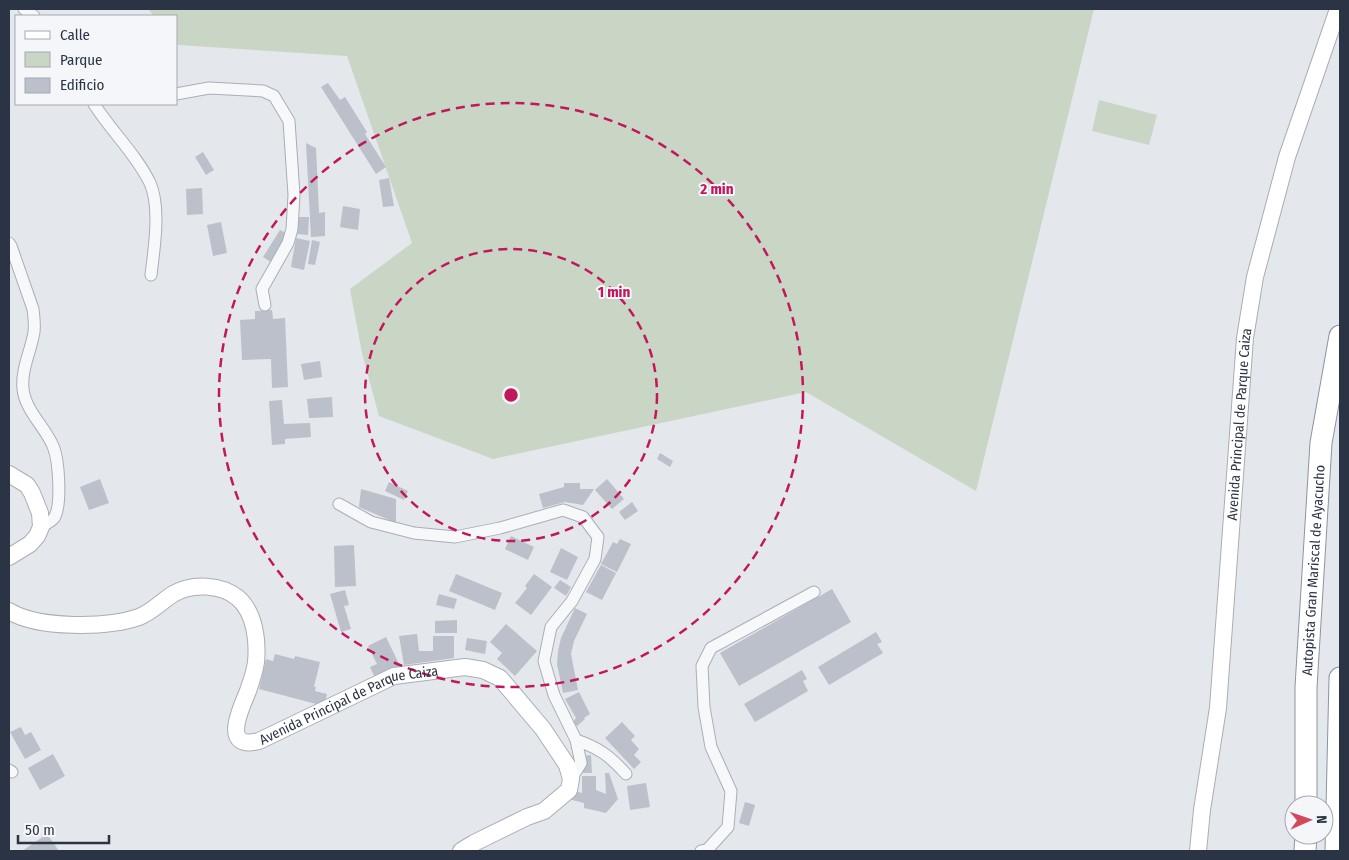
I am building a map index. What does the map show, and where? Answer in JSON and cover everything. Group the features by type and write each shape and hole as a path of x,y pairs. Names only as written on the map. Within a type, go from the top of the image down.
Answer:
{"highway":[{"name":"Autopista Gran Mariscal de Ayacucho","path":"1306,795 1306,687 1321,443 1340,336"},
{"path":"1336,851 1340,678"}],"street":[{"name":"Avenida Principal de Parque Caiza","path":"1198,851 1202,810 1218,708 1245,338 1255,277 1287,157 1338,9"},
{"path":"178,94 209,88 263,91 274,96 289,122 294,195 292,229 288,243 262,289 265,305"},
{"path":"95,105 105,122 143,170 151,185 156,213 151,275"},
{"path":"9,243 33,310 34,320 34,332 24,373 23,392 53,446 56,456 58,505 53,519 42,527 30,544 9,557"},
{"path":"9,474 27,485 32,493 40,513 42,527"},
{"path":"339,504 371,522 414,533 455,537 500,528 563,510 583,517 598,537 595,559 572,601 550,627 544,661 554,695 576,740 581,763 571,779 569,790 544,811 527,816 474,842 461,851"},
{"name":"Avenida Principal de Parque Caiza","path":"9,611 33,620 52,623 106,624 142,616 174,594 187,588 201,586 222,589 238,598 250,613 256,639 256,662 248,690 238,714 236,730 240,740 244,742 259,741 394,676 465,667 483,670 500,678 543,729 567,765 571,779"},
{"path":"701,851 707,850 728,827 731,791 711,747 704,706 702,666 711,648 814,592"},
{"path":"576,740 596,747 613,759 626,774"}],"green space":[{"path":"148,9 1094,9 976,491 806,392 493,459 379,416 362,353 350,289 412,243 347,56 178,45 178,15 153,15"},
{"path":"1099,100 1157,115 1149,145 1092,131"}],"building":[{"path":"328,83 340,100 345,97 386,167 376,174 321,87"},
{"path":"306,143 316,148 319,213 325,212 325,236 311,237"},
{"path":"203,152 214,170 206,175 195,157"},
{"path":"389,178 394,206 383,207 379,180"},
{"path":"202,188 203,214 187,215 186,189"},
{"path":"343,206 360,209 358,230 340,227"},
{"path":"298,217 309,217 308,235 297,234"},
{"path":"221,222 227,253 213,256 207,225"},
{"path":"280,230 288,234 271,262 263,257"},
{"path":"296,238 310,241 304,270 291,267"},
{"path":"312,240 320,242 315,265 308,264"},
{"path":"272,310 273,319 285,318 288,387 272,388 271,359 242,360 240,320 255,319 255,311"},
{"path":"320,361 322,377 304,380 301,364"},
{"path":"332,397 333,417 309,418 307,399"},
{"path":"282,400 284,424 310,423 311,437 285,439 285,444 272,445 269,401"},
{"path":"660,453 673,461 670,467 657,459"},
{"path":"100,479 109,503 89,510 80,487"},
{"path":"607,479 624,499 612,509 595,490"},
{"path":"389,482 408,491 404,500 385,491"},
{"path":"564,483 580,483 580,489 594,489 583,505 565,502 543,508 539,494 564,487"},
{"path":"361,489 396,499 396,523 359,507"},
{"path":"632,502 638,511 625,520 619,512"},
{"path":"511,536 534,547 528,560 505,549"},
{"path":"620,539 631,544 617,572 601,564 613,542 617,544"},
{"path":"354,545 356,586 335,587 334,546"},
{"path":"561,548 578,557 567,580 550,572"},
{"path":"601,565 616,573 602,600 586,592"},
{"path":"456,574 502,593 495,610 449,591"},
{"path":"534,574 552,587 531,615 515,603 527,588 525,586"},
{"path":"560,580 571,587 566,596 554,588"},
{"path":"832,589 851,622 739,686 720,653"},
{"path":"345,590 349,605 344,606 351,629 341,632 330,594"},
{"path":"439,594 457,599 454,609 436,605"},
{"path":"575,608 587,614 574,641 571,654 578,690 563,693 557,664 558,651 561,638"},
{"path":"457,620 457,633 435,633 435,621"},
{"path":"506,624 537,651 515,676 497,659 502,653 490,642"},
{"path":"876,632 882,642 877,644 883,653 829,685 818,667"},
{"path":"417,634 419,651 433,651 433,636 454,636 454,658 404,665 399,636"},
{"path":"386,637 400,666 375,678 370,667 377,664 368,646"},
{"path":"467,638 487,641 485,654 465,650"},
{"path":"275,654 294,659 295,656 320,662 314,687 316,687 315,691 327,694 324,706 259,689 266,659 273,661"},
{"path":"802,670 807,679 803,681 808,691 755,722 744,704"},
{"path":"579,692 590,714 577,726 573,722 576,718 565,699"},
{"path":"622,722 635,736 631,740 639,749 634,755 641,762 634,769 605,738"},
{"path":"21,727 25,735 31,732 41,750 25,759 10,732"},
{"path":"53,754 65,776 40,790 28,768"},
{"path":"591,755 592,773 583,773 582,756"},
{"path":"605,773 609,773 618,799 606,813 584,808 584,803 568,799 570,790 582,793 582,776 596,776 596,790 606,794"},
{"path":"646,783 650,807 630,810 627,786"},
{"path":"745,802 755,805 749,826 739,823"},
{"path":"47,834 59,851 22,851"}]}
